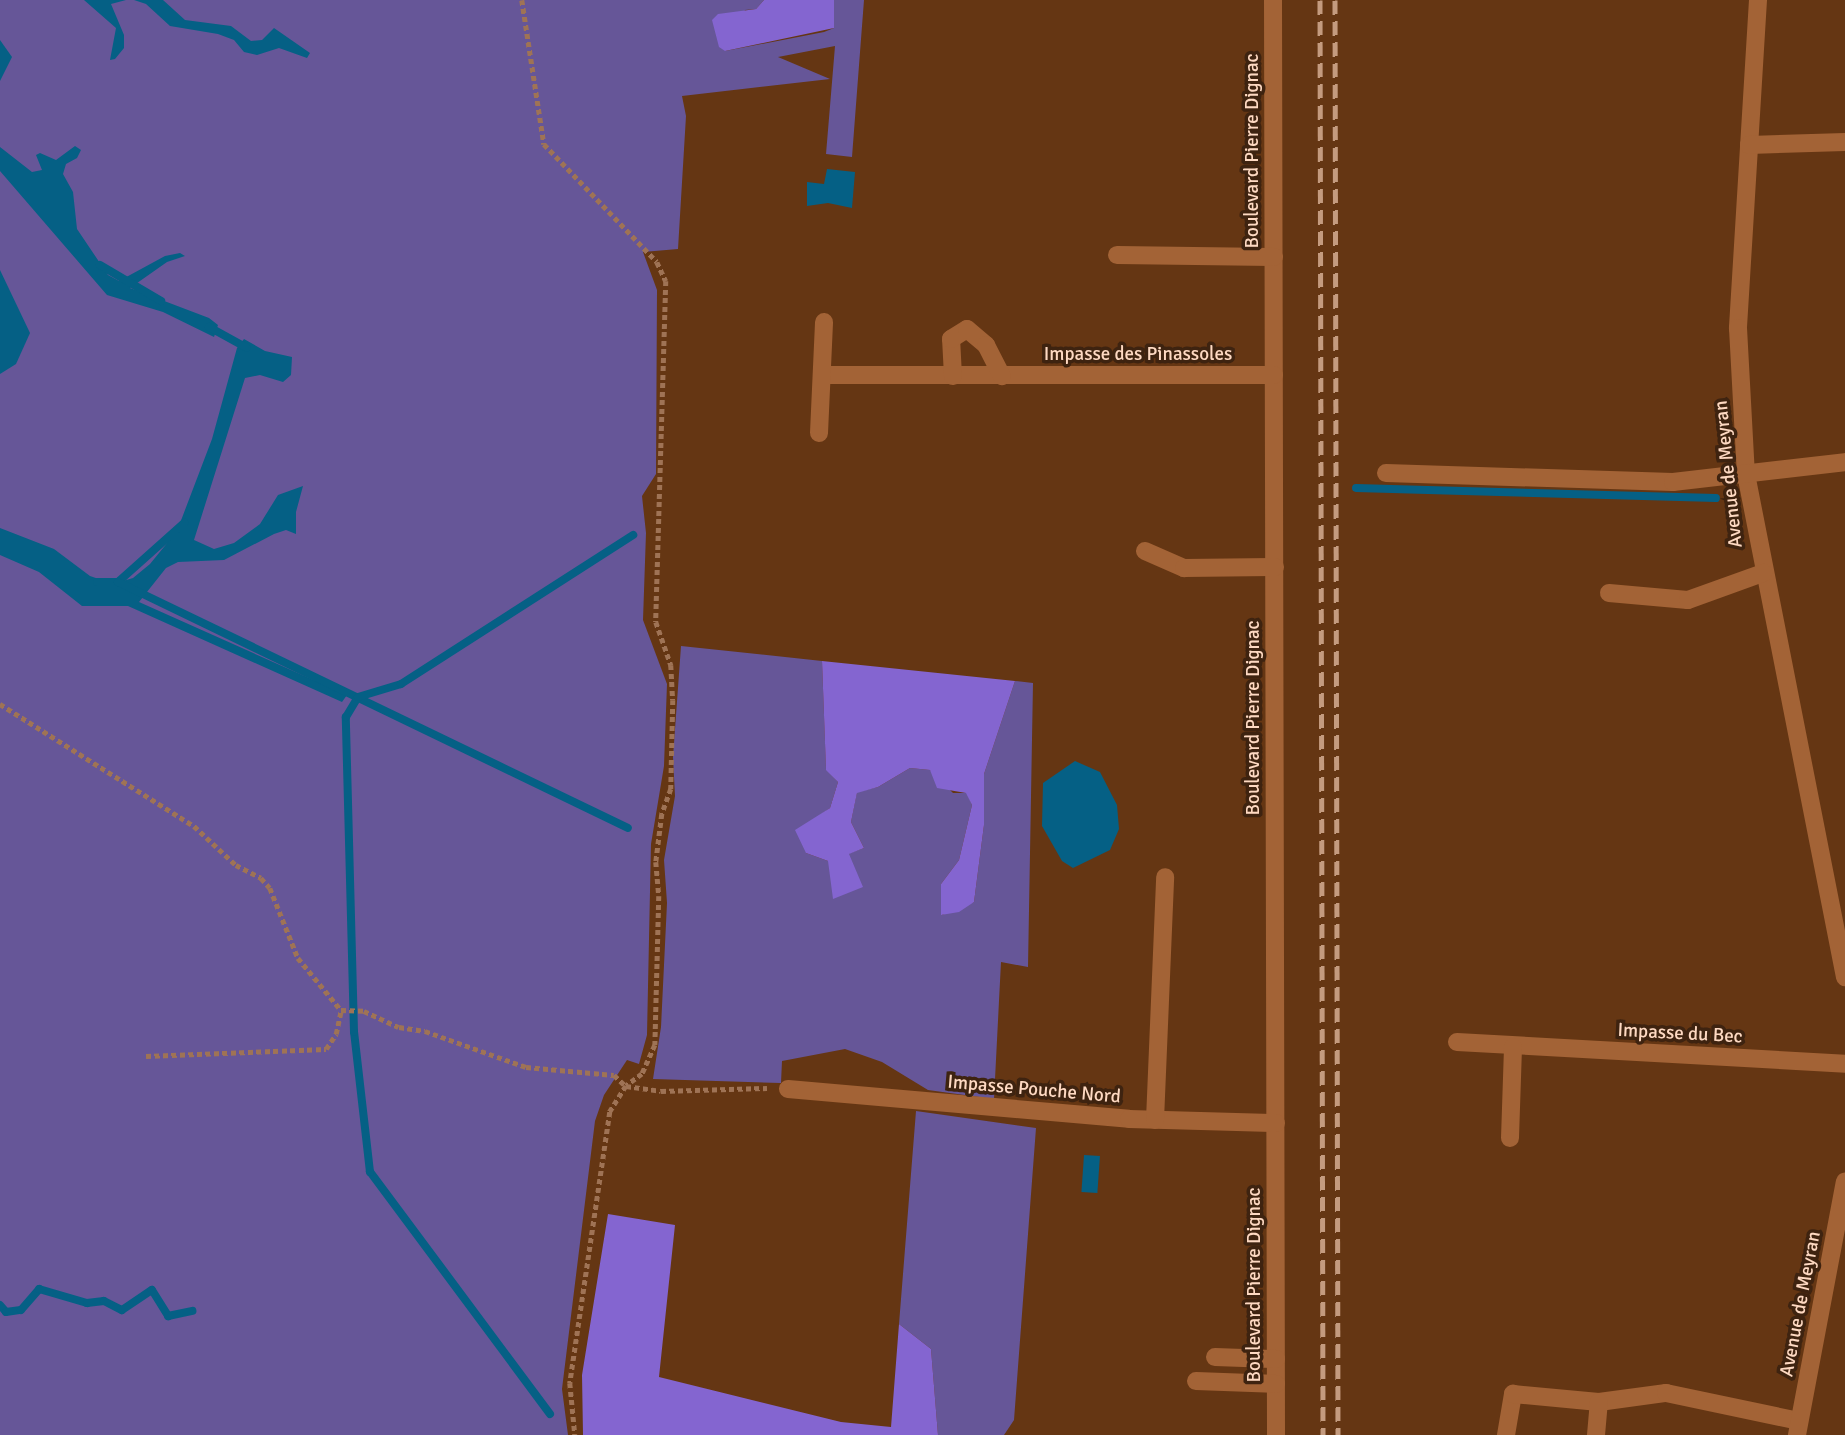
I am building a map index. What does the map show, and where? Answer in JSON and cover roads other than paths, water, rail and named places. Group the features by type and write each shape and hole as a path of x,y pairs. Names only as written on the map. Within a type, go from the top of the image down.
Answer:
{"street":[{"name":"Boulevard Pierre Dignac","path":"1273,0 1276,1435"},
{"name":"Avenue de Meyran","path":"1758,0 1738,328 1746,474 1763,573 1845,977"},
{"path":"1749,145 1845,142"},
{"path":"1116,254 1274,257"},
{"path":"819,433 824,322"},
{"path":"953,376 951,339 967,328 986,345 1002,376"},
{"name":"Impasse des Pinassoles","path":"822,375 1274,375"},
{"path":"1386,473 1673,482 1845,462"},
{"path":"1145,551 1184,568 1275,567"},
{"path":"1609,593 1689,600 1763,573"},
{"path":"1155,1120 1165,877"},
{"name":"Impasse du Bec","path":"1457,1042 1845,1064"},
{"path":"1510,1138 1513,1047"},
{"name":"Impasse Pouche Nord","path":"789,1089 1155,1120 1276,1123"},
{"name":"Avenue de Meyran","path":"1798,1428 1845,1181"},
{"path":"1215,1357 1276,1359"},
{"path":"1196,1381 1276,1384"},
{"path":"1506,1435 1513,1394 1599,1402 1666,1392 1798,1428"},
{"path":"1596,1435 1599,1402"}],"water":[{"path":"84,0 126,0 111,4 124,35 124,48 115,59 110,60 116,28"},
{"path":"134,0 163,0 185,20 231,26 251,41 262,40 274,28 310,53 307,58 279,48 257,55 244,52 234,40 218,34 170,26 146,4"},
{"path":"0,40 12,57 0,81"},
{"path":"75,146 81,150 77,158 66,164 63,174 73,192 77,229 108,275 119,281 165,256 180,253 185,256 167,262 130,288 209,318 218,325 214,337 163,312 107,295 0,171 0,147 32,172 42,170 36,155 40,153 56,160"},
{"path":"827,169 855,172 852,208 828,203 807,206 807,182 824,184"},
{"path":"0,270 30,333 16,364 0,374"},
{"path":"244,339 265,351 292,357 291,375 283,382 260,375 245,378 194,540 214,549 234,543 260,524 278,495 303,486 296,512 296,534 286,530 274,534 224,560 178,562 166,568 139,602 347,695 342,702 128,606 82,606 39,572 0,555 0,528 54,549 90,576 113,584 133,578 150,564 177,531 212,439 237,348"},
{"path":"1075,761 1100,772 1117,805 1119,829 1110,850 1073,868 1062,861 1042,826 1043,783"},
{"path":"1084,1155 1100,1156 1097,1193 1081,1192"}],"waterway":[{"path":"100,265 161,301"},
{"path":"209,327 247,348"},
{"path":"1356,488 1716,498"},
{"path":"97,582 118,582 184,523"},
{"path":"550,1414 370,1172 354,1032 346,717 358,697 401,684 633,535"},
{"path":"118,582 628,828"},
{"path":"0,1305 6,1312 21,1310 39,1289 87,1303 104,1301 122,1310 152,1290 168,1316 192,1311"}],"railway":[{"path":"1320,0 1323,1435"},
{"path":"1335,0 1338,1435"}]}
